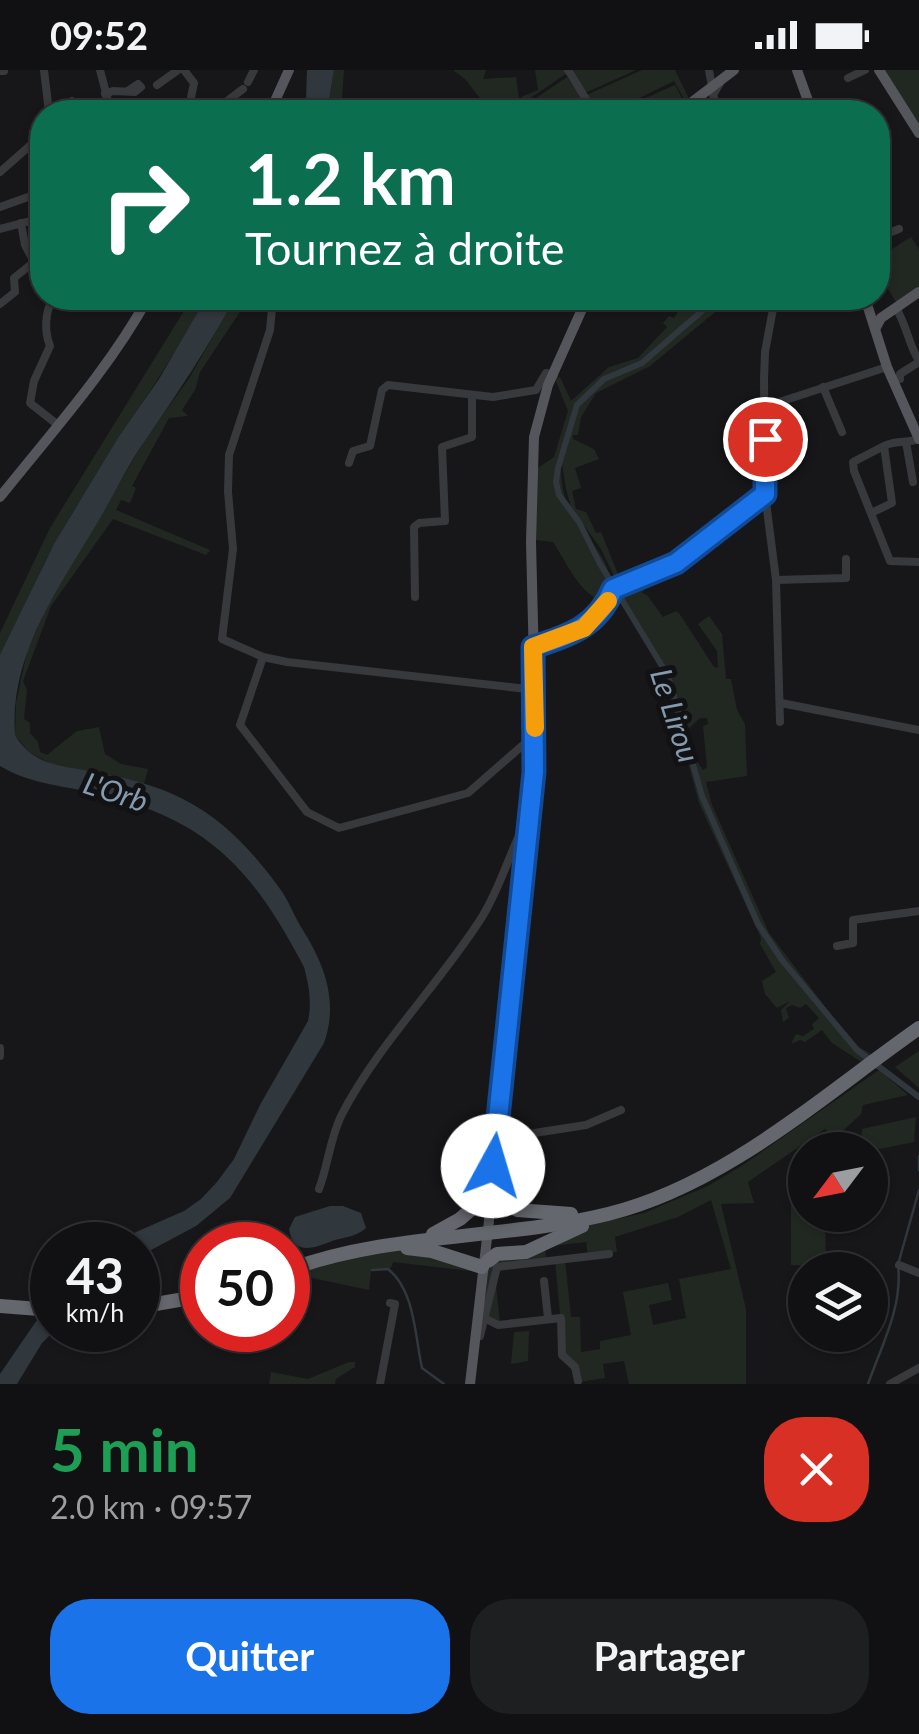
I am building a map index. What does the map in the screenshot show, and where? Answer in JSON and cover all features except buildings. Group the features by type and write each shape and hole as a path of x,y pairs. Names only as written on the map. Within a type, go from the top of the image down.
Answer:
{"highway":[{"path":"887,1055 919,1028"},
{"path":"378,1247 576,1220 674,1192 722,1167 919,1037"},
{"path":"378,1247 423,1249 489,1265 497,1254 526,1252 563,1232 663,1200 715,1176 862,1072"},
{"path":"310,1266 438,1232 493,1195 525,1212 586,1214 632,1207"},
{"path":"378,1247 596,1220"},
{"path":"0,1308 30,1310"}],"main road":[{"path":"275,100 289,70"},
{"path":"797,70 808,100"},
{"path":"879,70 919,133"},
{"path":"695,100 730,73"},
{"path":"874,330 881,318 919,292"},
{"path":"0,496 58,425 141,310"},
{"path":"475,1354 489,1265 487,1239 496,1139 530,811 534,443 553,374 582,310"},
{"path":"868,310 886,367 919,439"},
{"path":"870,310 874,317 881,318"},
{"path":"470,1384 489,1265"}],"street":[{"path":"44,70 48,100"},
{"path":"157,86 181,70 193,80"},
{"path":"190,100 193,80 200,70"},
{"path":"228,100 245,86 254,70"},
{"path":"568,70 587,100"},
{"path":"709,70 712,86"},
{"path":"848,78 865,70"},
{"path":"103,71 107,100"},
{"path":"714,100 713,95 730,73"},
{"path":"104,94 129,90"},
{"path":"0,172 30,146"},
{"path":"0,206 30,197"},
{"path":"27,198 30,211"},
{"path":"0,229 30,221"},
{"path":"21,224 30,254"},
{"path":"890,234 900,229"},
{"path":"0,304 16,292 14,278 30,265"},
{"path":"896,308 907,325 908,341 919,362 900,374 900,379"},
{"path":"48,310 46,334 50,346 34,381 30,403 58,425"},
{"path":"263,657 240,725 307,812 339,828 472,791 532,738 527,689 263,657 222,638 233,549 229,455 266,343 272,310"},
{"path":"773,310 765,352 765,494 776,580 780,722"},
{"path":"764,407 886,367"},
{"path":"350,463 353,451 370,446 385,386 509,397 536,390 546,373 553,374"},
{"path":"823,388 842,432"},
{"path":"414,598 414,527 419,522 445,521 442,447 472,437 472,396"},
{"path":"919,439 894,440 853,462 890,561 919,562"},
{"path":"906,442 913,482"},
{"path":"871,513 892,502 884,446"},
{"path":"840,475 854,472"},
{"path":"533,647 584,628 617,587 676,563 765,494"},
{"path":"776,580 846,578 846,559"},
{"path":"781,703 919,730"},
{"path":"319,1189 335,1129 344,1112 367,1074 484,915 530,811"},
{"path":"837,946 853,943 853,920 919,910"},
{"path":"0,1048 0,1056"},
{"path":"496,1139 586,1125 621,1110"},
{"path":"489,1265 609,1254"},
{"path":"899,1265 919,1273"},
{"path":"544,1281 548,1318"},
{"path":"380,1384 395,1304 390,1303"},
{"path":"482,1318 498,1325 561,1318 562,1355 575,1367 578,1381"},
{"path":"890,1384 919,1368"}],"shaded area":[{"path":"334,70 344,70 342,100 329,100"},
{"path":"453,70 486,70 483,79 516,77 519,98 481,100"},
{"path":"535,70 566,70 528,100 521,97 538,90"},
{"path":"636,70 583,94 571,72"},
{"path":"642,70 675,70 690,100 685,100 674,81 635,100 587,100 584,96"},
{"path":"883,70 919,70 919,126"},
{"path":"567,77 583,100 533,100"},
{"path":"675,85 683,100 641,100"},
{"path":"911,237 919,249 919,290 898,305 890,292 890,250"},
{"path":"185,310 199,310 54,545 0,655 0,633 50,528"},
{"path":"228,310 241,310 200,372 195,390 182,410 188,416 169,418 132,486 136,488 130,503 121,500 116,510 210,550 206,555 113,519 51,606 23,681 27,690 24,719 30,723 30,733 40,752 47,755 77,731 99,727 105,754 121,764 148,769 144,784 57,767 29,752 15,735 16,703 27,652 49,602 145,440 190,377"},
{"path":"679,310 718,310 650,366 596,393 581,417 578,435 573,435 573,439 594,449 599,459 575,468 581,488 572,491 576,509 586,512 596,533 601,532 620,579 630,576 618,584 601,549 571,507 566,489 562,464 574,412 566,436 562,462 561,474 562,487 576,522 606,565 610,589 606,602 589,594 553,542 536,540 535,470 554,457 568,411 555,379 560,377 571,401 609,367 638,358 667,327 663,323 669,316 674,318"},
{"path":"655,573 657,581 647,584 642,593 663,617 679,613 718,668 717,651 698,624 709,616 722,634 726,679 731,679 737,710 745,724 747,776 706,782 712,805 769,933 833,1017 859,1047 873,1055 870,1057 852,1042 836,1025 777,949 731,867 704,797 695,758 703,770 707,767 703,726 708,724 707,718 685,727 670,676 619,592"},
{"path":"617,593 668,677 702,798 755,920 831,1023 868,1059 863,1063 832,1043 822,1030 805,1042 791,1044 796,1034 803,1036 814,1029 812,1024 819,1018 806,1004 800,1008 792,1005 786,1008 789,1018 783,1022 781,1010 790,1001 777,1008 765,994 762,981 776,972 699,803 665,677"},
{"path":"919,1051 919,1088 895,1067"},
{"path":"879,1070 908,1095 863,1105 861,1114 842,1132 790,1132"},
{"path":"916,1117 914,1142 888,1147 888,1132 862,1132"},
{"path":"788,1134 788,1154 748,1182 754,1203 721,1204 746,1309 746,1384 629,1384 624,1361 603,1364 605,1378 579,1382 564,1355 555,1261 565,1260 571,1317 580,1317 581,1352 600,1349 600,1341 631,1335 623,1292 668,1283 672,1300 649,1305 653,1325 686,1318 679,1279 731,1269 711,1200 678,1217 615,1237 617,1252 588,1255 586,1242 545,1247 546,1260 500,1266 495,1275 500,1323 490,1318 484,1305 489,1265 585,1226 644,1213 708,1186"},
{"path":"791,1232 825,1232 826,1252 791,1252"},
{"path":"405,1249 479,1272 393,1262 391,1268 371,1270 369,1290 310,1278 310,1269"},
{"path":"529,1331 528,1361 511,1364 514,1332"},
{"path":"355,1362 355,1367 336,1379 335,1384 269,1384 271,1372 308,1379"}],"water":[{"path":"307,70 334,70 329,100 306,99"},
{"name":"L'Orb","path":"199,310 228,310 133,460 39,624 20,678 15,735 43,760 164,790 226,828 262,865 285,897 322,968 330,1012 324,1043 230,1198 201,1222 180,1222 180,1235 160,1245 159,1222 201,1199 234,1159 308,1021 310,1001 304,967 267,904 225,855 200,836 173,819 140,806 37,781 0,766 0,655 54,544 159,379"},
{"path":"343,1206 361,1213 366,1228 310,1248 310,1222 292,1222 295,1217"},
{"path":"30,1330 30,1352 37,1352 17,1384 0,1384 0,1374"}],"waterway":[{"name":"Le Lirou","path":"703,310 642,363 604,379 577,405 558,468 559,495 579,522 668,676 702,796 758,924 782,960 857,1050 919,1097"},
{"path":"919,1156 919,1170"},
{"path":"899,1261 919,1190"},
{"path":"868,1384 894,1311 898,1266"},
{"path":"372,1270 388,1269 404,1289 422,1368 444,1384"}],"slow traffic":[{"path":"535,728 533,647 584,628 608,601"}],"route":[{"path":"493,1166 534,772 533,647 584,628 602,610 613,589 676,563 765,494 765,439"}]}
